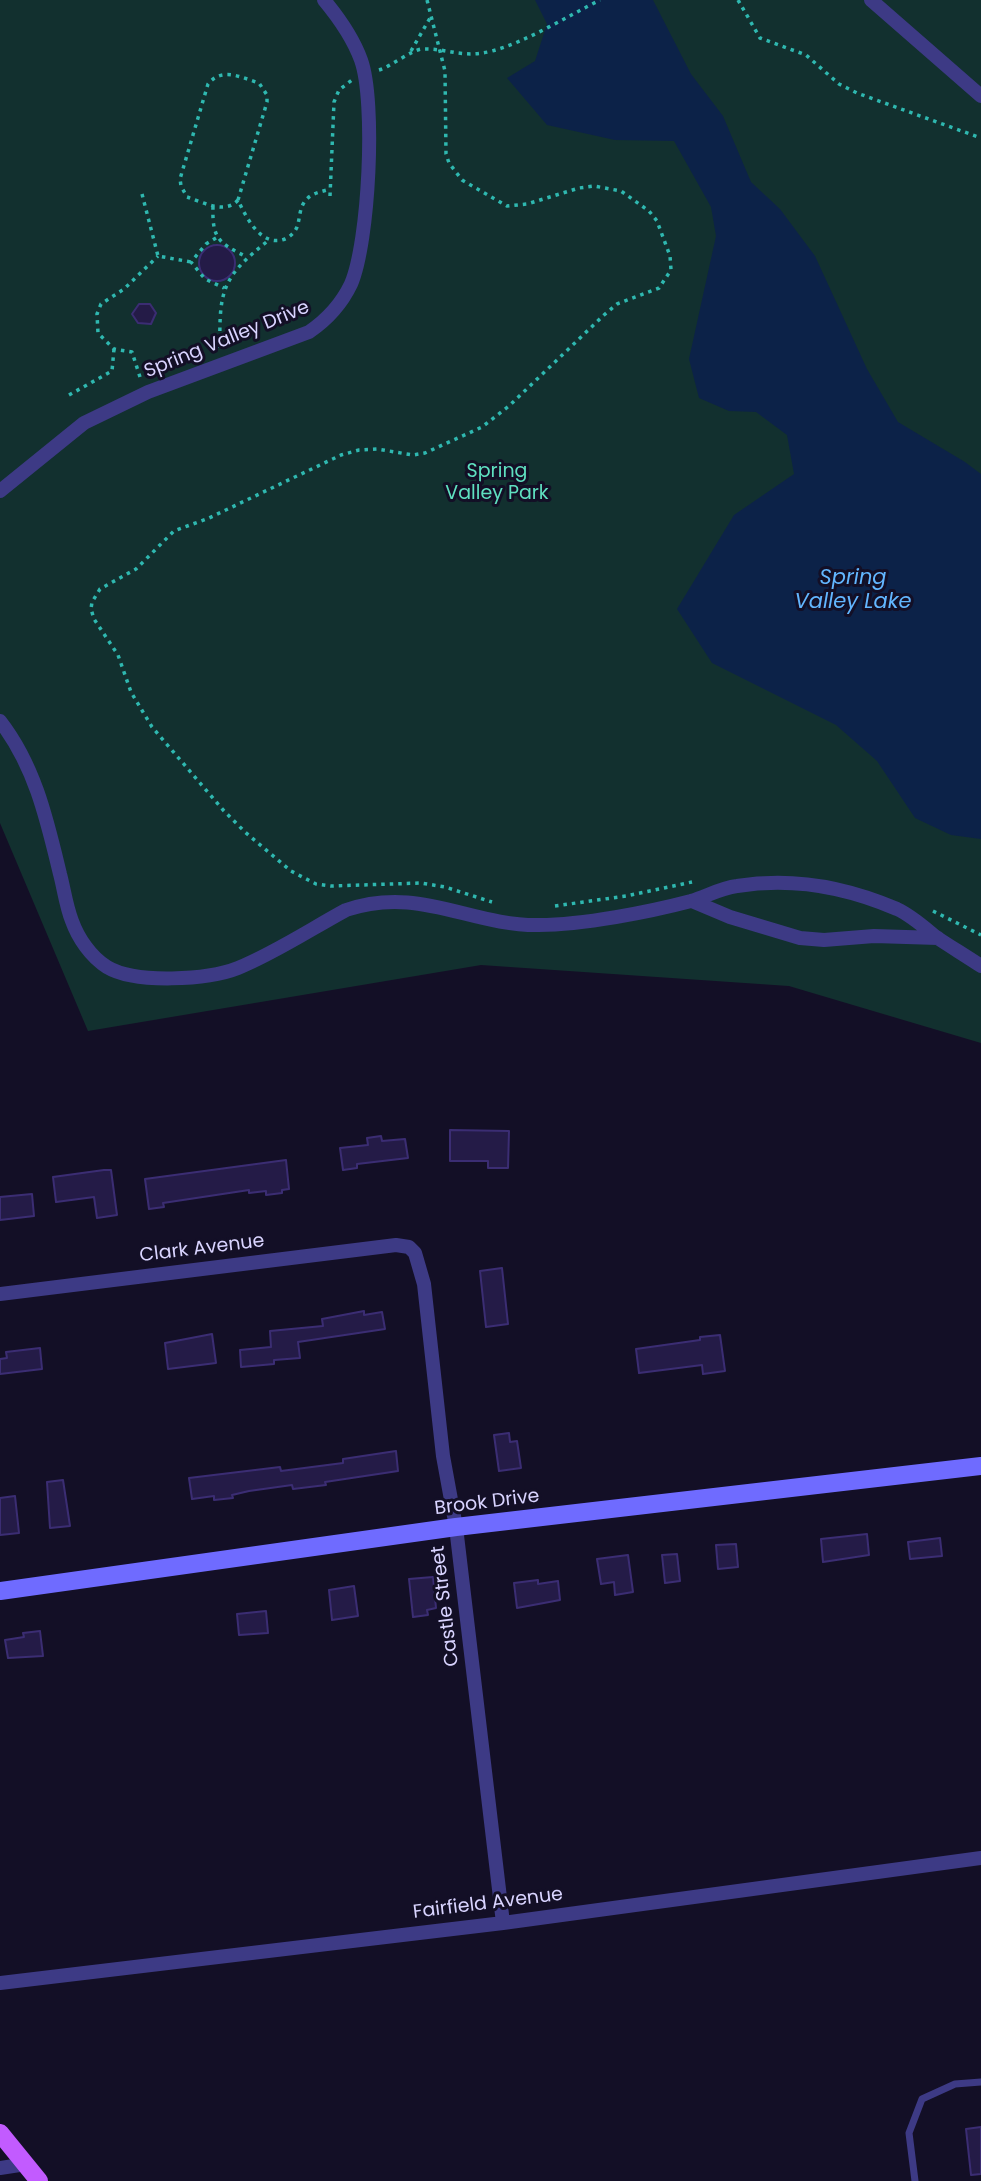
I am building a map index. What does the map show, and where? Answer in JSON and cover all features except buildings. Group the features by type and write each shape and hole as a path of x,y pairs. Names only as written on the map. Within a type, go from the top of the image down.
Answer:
{"main road":[{"path":"0,2133 39,2181"}],"street":[{"name":"Spring Valley Drive","path":"0,491 84,423 148,392 309,332 327,320 343,299 352,281 365,216 368,105 365,75 351,38 324,0"},
{"path":"871,0 981,96"},
{"path":"0,721 20,751 44,807 72,921 93,955 107,967 124,974 158,978 204,978 235,969 346,910 363,904 409,901 510,922 539,925 622,915 692,901 734,886 776,882 818,885 858,894 901,911 981,966"},
{"path":"692,901 730,917 800,938 938,938"},
{"name":"Clark Avenue","path":"0,1294 396,1245 410,1247"},
{"name":"Castle Street","path":"410,1247 415,1253 424,1284 443,1456 456,1527 503,1923"},
{"name":"Brook Drive","path":"0,1591 456,1527 981,1466"},
{"name":"Fairfield Avenue","path":"0,1983 503,1923 981,1858"},
{"path":"0,2168 26,2164"}],"lane":[{"path":"915,2181 909,2133 922,2099 955,2084 981,2082"}],"path":[{"path":"426,0 447,85 446,154 449,163 462,180 507,206 527,204 563,191 586,187 607,187 621,191 649,211 657,221 670,256 671,270 659,288 617,304 509,406 482,427 425,453 413,455 377,449 341,455 209,518 174,531 136,569 100,589 92,601 91,609 94,619 118,655 131,692 152,727 224,811 292,871 316,884 331,886 421,883 445,887 493,902"},
{"path":"411,52 423,49 463,55 480,54 512,44 600,0"},
{"path":"738,0 760,38 806,55 839,85 981,138"},
{"path":"330,196 334,102 339,90 348,81 402,60 411,52 431,16"},
{"path":"226,73 259,83 267,95 238,200 228,207 187,197 180,179 208,83 214,77 226,73"},
{"path":"220,365 220,314 225,289 247,257 269,240 292,235 306,200 313,194 330,189"},
{"path":"142,194 158,257"},
{"path":"238,200 252,224 269,240"},
{"path":"213,205 216,237 230,249 247,257"},
{"path":"191,262 206,244 216,237"},
{"path":"158,257 191,262 205,279 225,289"},
{"path":"148,392 138,373 132,352 114,349 98,333 97,314 101,304 124,289 158,257"},
{"path":"69,395 112,371 114,349"},
{"path":"550,907 626,896 693,882"},
{"path":"926,908 981,936"}],"green space":[{"name":"Spring Valley Park","path":"0,0 981,0 981,1043 789,986 481,965 88,1031 0,823"}],"water":[{"name":"Spring Valley Lake","path":"535,0 653,0 691,74 723,116 751,182 780,209 815,256 867,369 898,422 981,474 981,839 951,835 915,818 877,761 836,725 712,663 677,609 734,515 794,474 787,435 756,412 729,411 699,398 689,359 716,236 711,207 674,141 615,140 547,125 507,78 535,61 547,24"}]}
